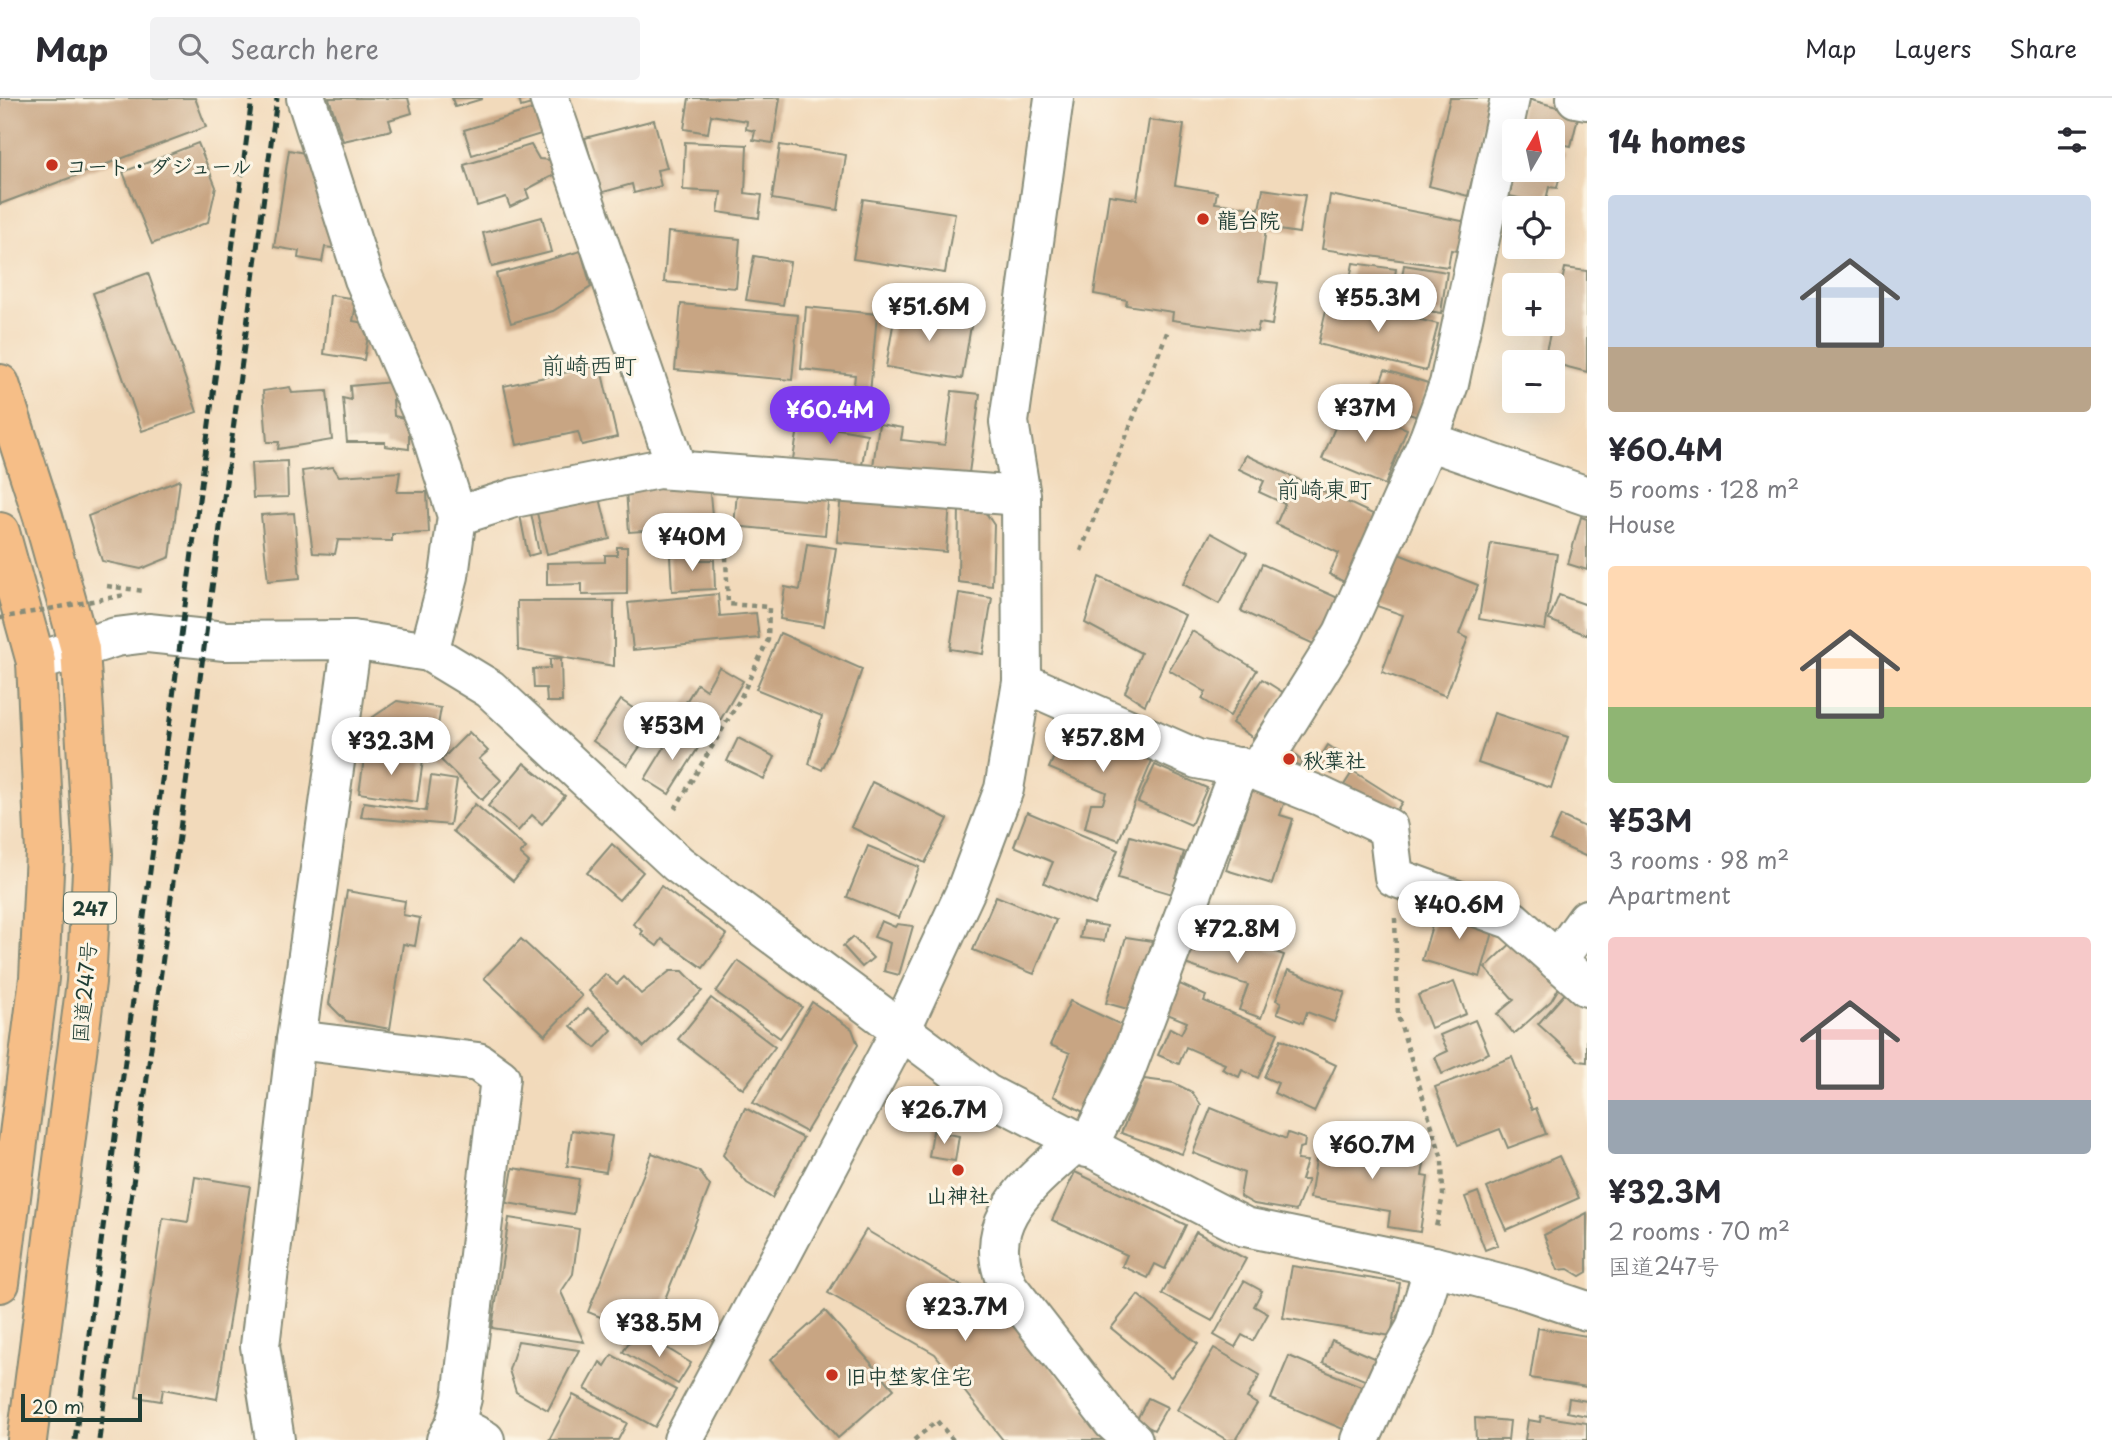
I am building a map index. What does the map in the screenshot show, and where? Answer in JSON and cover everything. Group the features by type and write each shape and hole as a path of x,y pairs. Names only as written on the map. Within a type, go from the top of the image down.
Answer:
{"highway":[{"name":"国道247号","path":"0,384 43,517 80,649 93,854 86,982 27,1440"},
{"name":"247","path":"0,532 36,662 46,852 39,978 0,1283"}],"street":[{"path":"306,98 364,279 430,431 457,516 449,576 429,652"},
{"path":"549,98 677,469"},
{"path":"682,1440 901,1030 966,890 1004,789 1022,682 1021,496 1009,422 1054,98"},
{"path":"1133,1440 1112,1423 1008,1287 999,1268 1004,1221 1013,1202 1082,1145 1125,1072 1248,769 1321,672 1343,633 1429,441 1449,384 1510,98"},
{"path":"1576,98 1587,100"},
{"path":"1429,441 1587,496"},
{"path":"457,516 514,498 658,469 1021,496"},
{"path":"36,662 116,638 148,633 225,641 352,640 429,652 489,689 655,844 987,1094 1245,1227 1434,1266 1518,1288 1587,1311"},
{"path":"275,1440 260,1346 296,1040 352,640"},
{"path":"1022,682 1197,759 1248,769 1320,796 1388,828 1394,877 1512,920 1587,987"},
{"path":"1558,961 1587,919"},
{"path":"296,1040 478,1062 500,1078 462,1398 462,1435"},
{"path":"1360,1440 1392,1367 1415,1329 1434,1266"}],"path":[{"path":"1081,551 1167,330"},
{"path":"655,844 739,701 768,640 769,607 728,604 722,473"},
{"path":"0,618 125,596"},
{"path":"1394,877 1398,1016 1442,1159 1443,1196 1433,1238 1434,1266"},
{"path":"914,1440 937,1420 953,1440"}],"building":[{"name":"コート・ダジュール","path":"0,98 195,98 206,127 0,204"},
{"path":"329,98 408,98 412,113 389,120 392,130 343,141"},
{"path":"452,98 482,98 482,99 455,107"},
{"path":"519,98 534,98 535,103 521,107"},
{"path":"689,98 780,98 773,143 753,140 755,131 746,129 747,121 711,115 708,133 684,129"},
{"path":"1450,98 1493,98 1468,196 1429,186"},
{"path":"1524,98 1579,113 1571,146 1565,145 1565,119 1519,119"},
{"path":"537,108 544,133 472,155 464,130"},
{"path":"654,120 667,168 657,170 661,186 634,193 632,184 600,193 585,138"},
{"name":"龍台院","path":"1149,120 1184,125 1175,185 1217,192 1215,203 1259,209 1263,189 1305,195 1299,233 1266,228 1259,281 1278,283 1272,325 1259,323 1257,332 1172,320 1173,312 1126,305 1127,300 1094,294 1109,195 1137,199"},
{"path":"685,142 747,145 745,193 762,195 759,218 718,212 721,192 683,190"},
{"path":"198,143 216,187 208,222 152,244 123,172"},
{"path":"531,145 539,159 550,160 554,175 526,190 529,198 510,207 506,197 477,206 464,165"},
{"path":"780,145 846,155 838,210 772,199"},
{"path":"289,150 310,154 340,249 325,247 322,262 298,258 299,251 274,247"},
{"path":"1508,182 1558,182 1557,188 1549,187 1547,196 1501,194"},
{"path":"1330,195 1467,222 1463,252 1451,250 1448,267 1322,249"},
{"path":"863,199 955,213 945,273 853,259"},
{"path":"542,217 551,252 492,267 483,233"},
{"path":"668,232 740,239 736,288 664,282"},
{"path":"581,251 591,287 553,311 511,323 496,274"},
{"path":"754,256 790,262 783,305 746,300"},
{"path":"1353,263 1396,269 1391,302 1347,296"},
{"path":"1404,265 1447,272 1441,313 1397,306"},
{"path":"1565,268 1587,271 1587,372 1565,366 1565,350 1546,350 1549,336 1565,336"},
{"path":"148,273 197,412 142,431 93,293"},
{"path":"330,295 357,299 353,321 370,324 364,360 324,354"},
{"path":"1329,298 1438,324 1426,371 1318,344"},
{"path":"681,304 798,315 792,380 675,370"},
{"path":"806,307 877,314 869,405 852,404 855,375 801,369"},
{"path":"896,307 972,320 962,379 886,367"},
{"path":"600,365 617,437 582,445 578,432 517,445 504,386"},
{"path":"1385,370 1428,383 1418,417 1365,400 1366,388 1378,389"},
{"path":"392,382 394,416 409,419 409,449 385,446 385,442 347,442 343,398 351,400 350,386"},
{"path":"290,387 292,393 327,391 332,440 278,449 279,442 267,442 263,391"},
{"path":"952,391 980,394 968,480 873,466 879,424 903,428 901,440 945,445"},
{"path":"1345,403 1407,429 1385,485 1322,459"},
{"path":"799,422 867,434 861,471 793,459"},
{"path":"1246,455 1379,517 1348,584 1329,574 1339,553 1276,524 1285,504 1259,492 1264,481 1239,469"},
{"path":"287,461 288,497 253,498 251,463"},
{"path":"333,467 339,476 400,472 397,492 427,492 429,533 392,534 392,541 338,540 335,554 313,553 302,471"},
{"path":"180,480 170,557 141,569 102,561 88,516"},
{"path":"738,482 829,492 825,535 734,526"},
{"path":"709,484 713,526 629,532 626,490"},
{"path":"841,493 950,504 946,552 837,542"},
{"path":"599,494 610,539 547,554 536,509"},
{"path":"959,503 982,507 994,525 992,586 958,582"},
{"path":"294,513 300,578 268,581 261,515"},
{"path":"531,513 539,553 528,556 520,515"},
{"path":"1581,517 1587,519 1587,570 1568,564"},
{"path":"1211,533 1247,553 1219,604 1183,584"},
{"path":"1491,543 1557,554 1545,630 1479,619"},
{"path":"807,544 836,548 824,626 780,619 785,587 800,590"},
{"path":"617,547 627,547 627,594 582,595 582,584 547,585 547,563 605,562 605,555 617,555"},
{"path":"1391,551 1478,585 1459,634 1468,638 1446,696 1382,672 1403,615 1371,604"},
{"path":"700,555 700,560 714,560 715,589 672,591 670,556"},
{"path":"1262,564 1338,598 1316,645 1241,611"},
{"path":"1099,577 1185,615 1145,705 1125,692 1141,653 1085,623"},
{"path":"959,593 992,598 983,654 950,649"},
{"path":"718,594 720,616 756,613 759,638 633,650 628,603"},
{"path":"1559,595 1587,605 1587,635 1549,620"},
{"path":"517,601 614,601 614,666 518,650"},
{"path":"1192,631 1257,670 1230,716 1202,699 1206,692 1169,670"},
{"path":"780,633 862,669 845,719 822,770 809,764 822,716 756,689"},
{"path":"561,658 562,702 547,702 546,688 534,688 533,669 550,668 550,659"},
{"path":"719,667 743,681 708,741 668,717 675,706 681,710 697,684 706,690"},
{"path":"1262,679 1284,693 1253,738 1232,723"},
{"path":"621,700 656,724 627,765 593,741"},
{"path":"397,701 441,708 433,754 366,743 370,719"},
{"path":"1494,713 1568,737 1551,788 1478,763"},
{"path":"1071,719 1154,756 1119,840 1085,828 1091,803 1103,803 1106,792 1049,768"},
{"path":"675,730 700,745 669,794 645,779"},
{"path":"469,732 488,751 479,759 501,780 482,800 441,760"},
{"path":"738,738 775,757 764,779 727,761"},
{"path":"1328,745 1343,755 1332,774 1316,765"},
{"name":"秋葉社","path":"1283,746 1303,762 1295,772 1276,757"},
{"path":"365,752 423,760 417,802 359,793"},
{"path":"524,763 565,796 542,824 532,815 518,831 488,806"},
{"path":"1155,765 1207,788 1191,825 1138,802"},
{"path":"1353,771 1402,802 1393,816 1344,785"},
{"path":"431,776 457,780 450,825 361,817 364,802 426,811"},
{"path":"872,782 948,819 925,863 851,827"},
{"path":"1252,790 1285,801 1280,815 1293,819 1272,884 1226,870"},
{"path":"475,804 526,848 520,854 529,862 513,881 453,831"},
{"path":"1027,812 1118,850 1095,905 1044,883 1053,862 1014,846"},
{"path":"1561,816 1587,828 1587,857 1550,840"},
{"path":"1130,836 1184,852 1172,894 1118,878"},
{"path":"612,844 643,872 619,900 587,873"},
{"path":"868,846 919,867 899,918 847,897"},
{"path":"661,886 727,935 703,968 662,939 657,946 633,924"},
{"path":"347,891 405,901 403,915 420,918 415,946 403,944 390,1029 346,1021 329,1004"},
{"path":"996,896 1056,920 1034,974 973,950"},
{"path":"1438,905 1496,922 1480,977 1422,960"},
{"path":"881,921 895,927 897,924 913,926 899,975 884,971 890,943 874,937"},
{"path":"1083,922 1107,926 1104,941 1080,938"},
{"path":"1198,925 1284,955 1261,1018 1239,1010 1248,985 1185,964"},
{"path":"853,937 873,958 862,967 843,946"},
{"path":"1126,937 1152,941 1135,1011 1106,1003"},
{"path":"521,939 582,996 545,1035 484,978"},
{"path":"1516,939 1560,986 1551,1001 1514,1034 1497,1014 1514,1000 1485,968"},
{"path":"738,961 802,1007 780,1038 716,992"},
{"path":"1288,970 1345,992 1334,1022 1307,1012 1303,1023 1277,1013 1281,1002 1276,1000"},
{"path":"670,971 683,971 702,991 644,1047 589,991 605,974 617,984 624,977 641,994"},
{"path":"1173,981 1206,996 1204,1001 1278,1033 1258,1078 1242,1070 1239,1077 1222,1069 1225,1064 1186,1047 1179,1064 1158,1055 1170,1028 1181,1034 1187,1022 1160,1011"},
{"path":"1454,982 1466,1014 1431,1028 1418,995"},
{"path":"1568,990 1587,1007 1587,1062 1579,1061 1538,1024"},
{"path":"711,998 775,1047 743,1089 678,1039"},
{"path":"1070,1001 1126,1027 1089,1115 1053,1096 1070,1053 1050,1045"},
{"path":"812,1002 852,1029 858,1045 806,1132 753,1103"},
{"path":"588,1008 612,1030 595,1048 571,1026"},
{"path":"1475,1020 1489,1053 1442,1074 1435,1057 1448,1051 1440,1035"},
{"path":"1281,1039 1336,1065 1314,1112 1274,1093 1278,1083 1264,1077"},
{"path":"1512,1057 1532,1110 1536,1108 1546,1134 1508,1148 1500,1129 1458,1145 1435,1087"},
{"path":"1144,1079 1174,1083 1192,1092 1201,1105 1182,1154 1121,1133"},
{"path":"745,1108 803,1138 772,1198 747,1183 723,1155"},
{"path":"1211,1108 1286,1139 1288,1133 1305,1139 1304,1147 1299,1148 1297,1160 1307,1161 1301,1180 1308,1180 1296,1211 1254,1204 1240,1196 1244,1173 1193,1153"},
{"path":"939,1109 958,1112 955,1126 937,1123"},
{"path":"572,1130 612,1136 606,1172 567,1166"},
{"path":"933,1131 959,1136 955,1161 929,1157"},
{"path":"1320,1135 1340,1138 1339,1145 1425,1158 1422,1176 1428,1177 1420,1232 1388,1227 1390,1211 1310,1198"},
{"path":"652,1153 699,1171 710,1186 653,1329 635,1331 588,1312"},
{"path":"1559,1156 1579,1198 1506,1230 1487,1188"},
{"path":"513,1168 579,1179 574,1214 507,1203"},
{"path":"1075,1172 1186,1225 1165,1269 1155,1264 1148,1278 1122,1266 1127,1255 1052,1220"},
{"path":"195,1177 250,1186 217,1399 163,1389 161,1401 136,1397 163,1218 188,1222"},
{"path":"1478,1192 1498,1245 1485,1250 1465,1197"},
{"path":"1587,1213 1587,1272 1580,1276 1568,1269 1558,1270 1544,1235"},
{"path":"509,1218 579,1229 573,1274 561,1292 584,1342 492,1328"},
{"path":"866,1230 1007,1313 1109,1440 1003,1440 935,1354 828,1293"},
{"path":"1196,1232 1246,1259 1212,1321 1162,1294"},
{"path":"1292,1266 1400,1283 1391,1336 1283,1318"},
{"path":"1244,1281 1262,1291 1254,1306 1268,1314 1253,1341 1242,1335 1235,1347 1214,1335"},
{"path":"1138,1295 1198,1344 1171,1377 1111,1328"},
{"name":"旧中埜家住宅","path":"825,1311 894,1389 838,1438 770,1360"},
{"path":"1538,1328 1587,1336 1587,1387 1530,1378"},
{"path":"1332,1340 1383,1362 1374,1384 1323,1363"},
{"path":"518,1341 579,1350 548,1410 516,1392 509,1370"},
{"path":"629,1342 657,1342 691,1363 678,1384 623,1352"},
{"path":"1214,1348 1260,1375 1247,1398 1257,1404 1235,1440 1227,1440 1177,1410"},
{"path":"612,1355 676,1390 655,1427 585,1389 600,1362 605,1366"},
{"path":"1289,1356 1368,1389 1350,1432 1271,1399"},
{"path":"573,1395 627,1423 618,1440 549,1440"},
{"path":"1148,1398 1167,1407 1154,1430 1136,1421"},
{"path":"1569,1398 1587,1401 1587,1416 1567,1412"},
{"path":"1541,1416 1587,1423 1587,1440 1525,1440 1528,1420 1540,1422"},
{"path":"1475,1418 1510,1421 1508,1440 1476,1440"}],"railway":[{"path":"75,1440 252,98"},
{"path":"99,1440 277,98"}],"place":[{"name":"コート・ダジュール","path":"52,165"},
{"name":"龍台院","path":"1203,219"},
{"name":"秋葉社","path":"1289,759"},
{"name":"山神社","path":"958,1170"},
{"name":"旧中埜家住宅","path":"832,1375"}],"district":[{"name":"前崎西町","path":"589,364"},
{"name":"前崎東町","path":"1324,488"}]}
